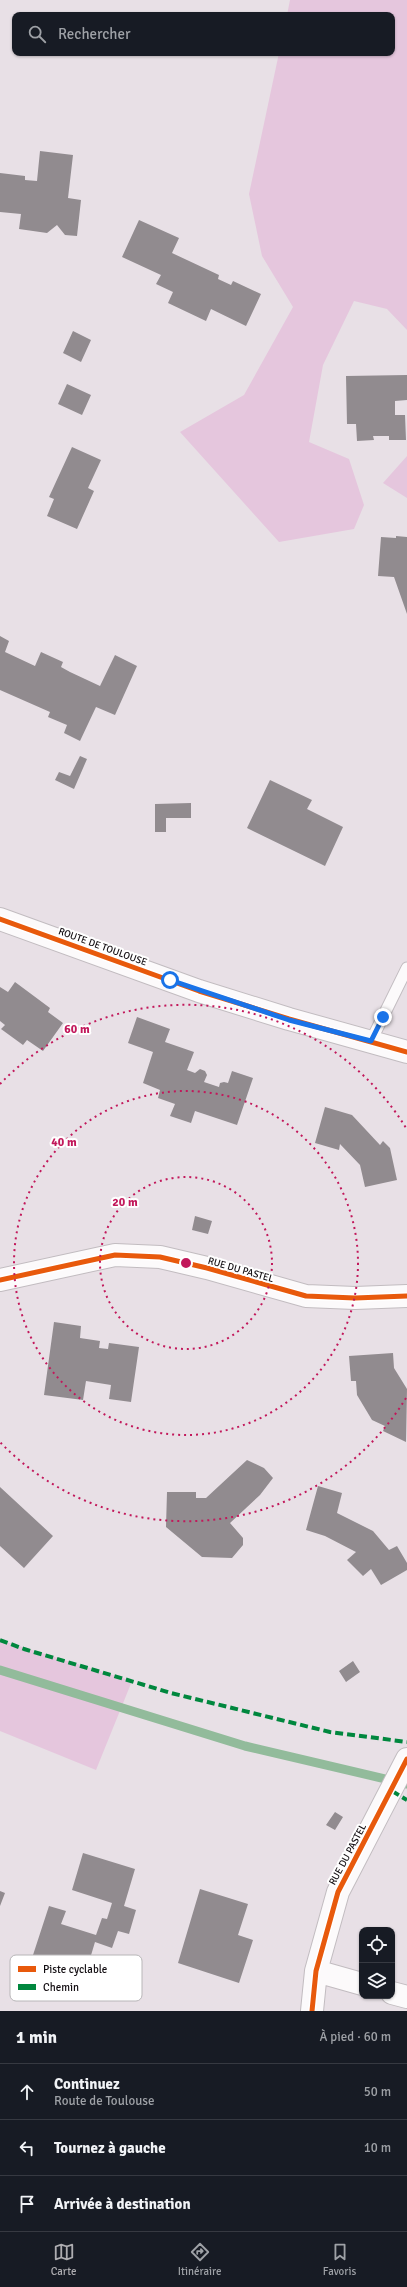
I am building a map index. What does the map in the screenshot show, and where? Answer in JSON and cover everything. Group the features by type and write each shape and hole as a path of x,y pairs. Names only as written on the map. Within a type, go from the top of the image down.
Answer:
{"street":[{"name":"ROUTE DE TOULOUSE","path":"0,919 199,991 289,1020 407,1052"},
{"name":"RUE DU PASTEL","path":"0,1280 114,1255 160,1257 208,1268 306,1296 355,1298 407,1296"},
{"name":"RUE DU PASTEL","path":"312,2011 316,1971 338,1892 405,1763"},
{"path":"316,1971 359,1983"},
{"path":"395,1994 407,1997"}],"lane":[{"path":"371,1041 407,968"}],"shaded area":[{"path":"290,0 407,0 407,330 387,309 354,301 323,365 309,442 349,459 364,505 354,529 279,542 180,432 244,395 293,307 262,256 249,194 278,56 395,56 395,12 288,12"},
{"path":"407,456 407,498 383,483"},
{"path":"0,1640 132,1681 96,1770 0,1731"}],"building":[{"path":"40,151 73,155 68,198 81,200 77,236 65,235 57,225 47,233 19,229 21,214 0,212 0,173 25,176 25,180 37,181"},
{"path":"139,220 179,238 172,253 219,275 218,279 231,285 233,281 261,294 246,326 211,309 206,321 168,303 173,292 156,284 161,275 122,257"},
{"path":"73,331 91,340 81,362 63,353"},
{"path":"407,375 407,400 395,401 395,415 405,415 406,440 389,440 389,436 373,436 374,440 357,441 356,424 347,424 346,376"},
{"path":"67,384 91,395 82,415 58,404"},
{"path":"72,447 101,460 88,488 94,491 77,529 47,516 54,499 49,497"},
{"path":"396,536 407,537 407,614 394,577 378,576 381,537 396,538"},
{"path":"0,636 9,641 5,652 35,666 41,652 63,662 61,667 100,686 115,655 137,666 115,715 96,707 80,741 64,733 67,725 48,717 50,712 0,690"},
{"path":"80,756 87,759 74,789 55,780 59,772 70,776"},
{"path":"270,780 312,800 307,809 343,827 325,866 247,828"},
{"path":"191,803 191,818 166,818 166,832 155,832 155,804"},
{"path":"15,982 50,1008 48,1012 63,1023 43,1051 27,1040 23,1045 1,1029 5,1025 0,1021 0,987 8,992"},
{"path":"137,1017 170,1029 165,1042 194,1052 187,1070 195,1073 200,1069 205,1071 207,1075 204,1082 219,1087 220,1083 228,1083 232,1071 253,1078 237,1125 195,1111 191,1123 170,1116 175,1104 158,1098 160,1090 143,1083 153,1052 128,1043"},
{"path":"325,1107 352,1115 380,1145 383,1141 390,1148 397,1180 365,1187 360,1165 340,1144 339,1150 315,1143"},
{"path":"195,1216 212,1221 208,1234 192,1230"},
{"path":"54,1322 81,1326 80,1338 100,1341 99,1348 108,1349 109,1343 139,1347 131,1402 109,1399 111,1385 86,1381 83,1400 44,1395"},
{"path":"393,1353 394,1368 407,1389 406,1442 383,1431 385,1426 372,1420 357,1395 356,1381 351,1381 349,1356"},
{"path":"247,1460 264,1468 273,1478 260,1495 230,1523 243,1538 243,1545 232,1558 202,1557 166,1527 167,1492 196,1492 196,1498 206,1498"},
{"path":"318,1486 342,1493 337,1513 373,1531 389,1550 397,1546 407,1563 407,1570 381,1585 371,1569 363,1576 347,1560 356,1552 325,1536 306,1530"},
{"path":"0,1487 53,1536 24,1568 0,1546"},
{"path":"353,1661 360,1672 346,1682 339,1671"},
{"path":"335,1812 343,1817 335,1830 326,1825"},
{"path":"83,1853 135,1869 124,1906 136,1910 129,1934 118,1931 112,1948 95,1942 91,1955 33,1955 49,1906 66,1911 61,1924 96,1935 102,1918 107,1919 112,1903 72,1890"},
{"path":"200,1889 248,1904 238,1935 253,1940 239,1983 178,1963"},
{"path":"0,1891 5,1893 0,1906"}],"waterway":[{"path":"0,1670 245,1746 407,1784"}],"marked path":[{"path":"0,1640 24,1649 171,1693 330,1732 407,1742"},
{"path":"392,1791 407,1800"}],"cycle path":[{"path":"0,919 199,991 289,1019 407,1052"},
{"path":"0,1280 115,1255 160,1257 207,1268 306,1296 355,1298 407,1296"},
{"path":"312,2011 316,1971 338,1892 407,1759"}],"route":[{"path":"170,980 289,1020 371,1041 383,1017"}]}
